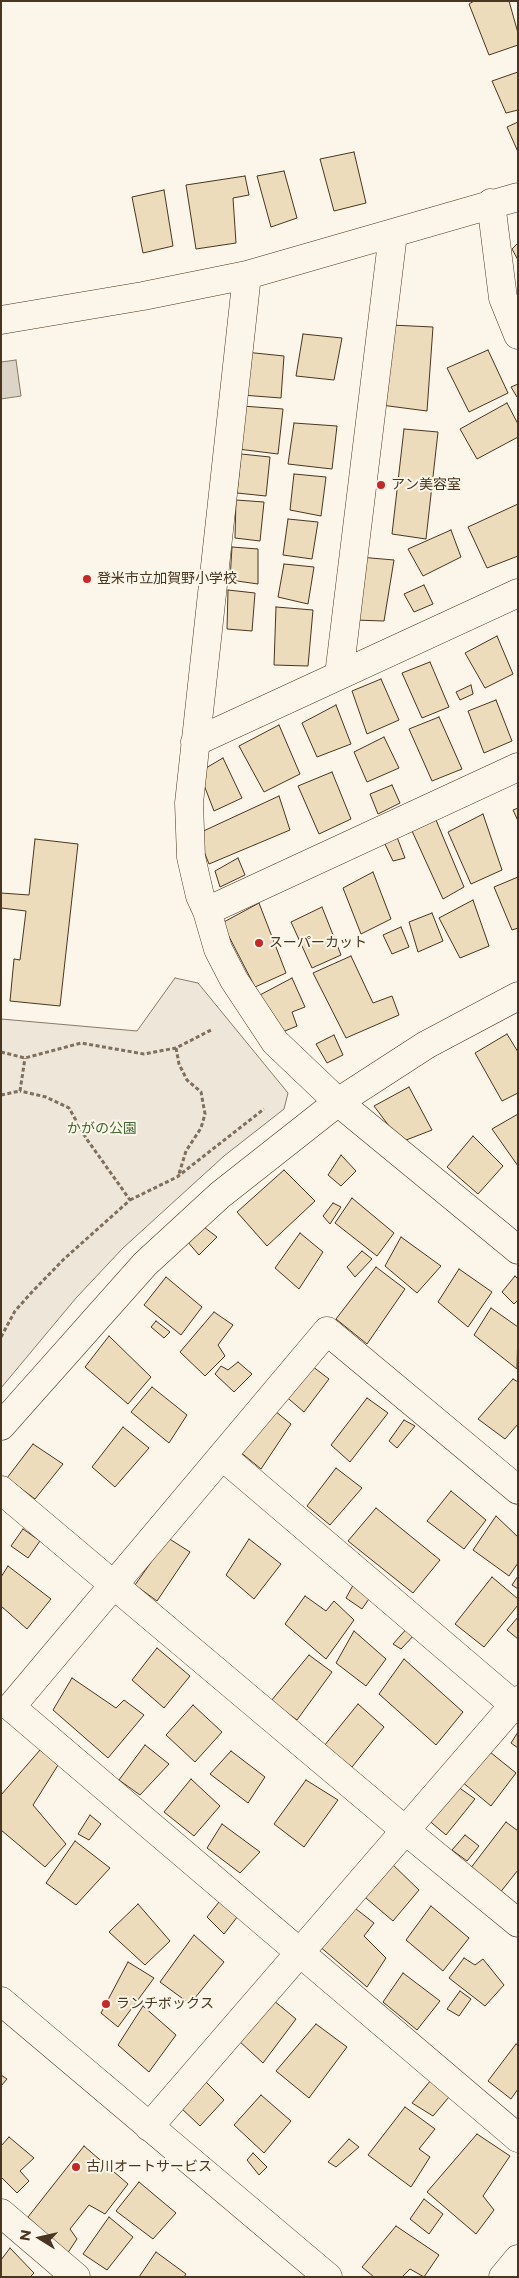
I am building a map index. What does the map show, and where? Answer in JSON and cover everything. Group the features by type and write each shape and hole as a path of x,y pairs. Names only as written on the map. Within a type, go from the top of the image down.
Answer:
{"street":[{"path":"1,320 247,276 393,234 491,203 518,197"},
{"path":"491,203 502,298 518,335"},
{"path":"339,675 393,234"},
{"path":"247,276 189,803 191,857 200,896 207,911 218,949 251,1009 274,1042 338,1102 513,1238"},
{"path":"195,742 518,593"},
{"path":"207,911 518,766"},
{"path":"1,1426 145,1264 220,1195 338,1102 426,1045 518,996"},
{"path":"518,1490 327,1331 11,1706 518,2138"},
{"path":"149,2127 516,1702 222,1456"},
{"path":"1,1490 518,1923"},
{"path":"1,2001 328,2277"},
{"path":"1,2214 76,2277"},
{"path":"504,2277 518,2260"}],"path":[{"path":"1,1052 25,1058 81,1043 144,1054 176,1048 213,1029"},
{"path":"176,1048 179,1064 187,1080 201,1092 205,1114 201,1128 186,1151 177,1177"},
{"path":"20,1091 25,1058"},
{"path":"1,1095 20,1091 46,1097 69,1108 91,1146 130,1200"},
{"path":"1,1337 15,1311 31,1293 64,1259 130,1200 177,1177 264,1109"}],"green space":[{"name":"かがの公園","path":"175,978 198,983 288,1093 284,1109 224,1156 123,1248 76,1298 1,1388 1,1019 137,1031"}],"shaded area":[{"path":"16,360 21,396 1,399 1,362"}],"building":[{"path":"474,1 509,1 518,33 518,45 489,55 469,4"},
{"path":"518,72 518,110 506,113 492,81"},
{"path":"518,122 518,152 507,127"},
{"path":"354,152 366,203 334,211 320,159"},
{"path":"284,171 297,218 271,227 257,176"},
{"path":"245,176 249,195 233,198 236,243 196,249 186,185"},
{"path":"164,190 173,246 143,253 132,197"},
{"path":"518,243 518,260 512,249"},
{"path":"391,325 433,327 427,411 381,405"},
{"path":"303,334 342,338 334,380 296,376"},
{"path":"488,350 508,393 469,412 447,368"},
{"path":"245,352 284,356 281,398 242,395"},
{"path":"518,384 518,397 517,397 511,387"},
{"path":"507,403 518,424 518,437 477,459 460,429"},
{"path":"242,406 283,409 278,454 238,449"},
{"path":"294,423 337,426 332,469 288,464"},
{"path":"404,429 438,432 426,539 392,534"},
{"path":"241,454 270,457 266,496 237,493"},
{"path":"294,474 326,477 321,516 290,510"},
{"path":"236,500 264,502 260,541 235,538"},
{"path":"518,504 518,556 487,568 468,527"},
{"path":"288,519 318,522 312,559 283,555"},
{"path":"451,530 461,557 423,576 408,549"},
{"path":"232,547 258,549 258,584 230,580"},
{"path":"359,557 394,560 384,621 354,620"},
{"path":"284,564 314,567 308,604 278,597"},
{"path":"424,585 433,604 414,612 404,594"},
{"path":"228,590 255,593 252,631 227,629"},
{"path":"276,607 313,610 308,666 274,665"},
{"path":"497,636 513,674 485,688 465,653"},
{"path":"430,662 449,707 422,718 402,673"},
{"path":"381,679 399,720 367,734 352,691"},
{"path":"471,685 473,694 460,700 456,692"},
{"path":"496,700 512,741 484,753 468,711"},
{"path":"336,705 351,744 317,757 302,723"},
{"path":"439,717 462,769 432,781 409,729"},
{"path":"279,725 300,774 264,792 239,746"},
{"path":"384,737 399,768 367,782 354,752"},
{"path":"223,758 242,798 214,811 199,772"},
{"path":"332,772 351,819 319,834 298,786"},
{"path":"392,785 400,803 378,814 370,794"},
{"path":"279,796 290,830 209,864 197,834"},
{"path":"518,808 518,821 513,810"},
{"path":"483,814 502,870 471,884 448,832"},
{"path":"436,820 464,887 443,899 412,831"},
{"path":"397,837 405,858 393,861 384,842"},
{"path":"35,839 78,844 60,1006 10,1001 14,959 20,960 26,911 1,908 1,893 29,895"},
{"path":"238,858 245,875 220,887 215,871"},
{"path":"373,872 391,919 361,934 343,888"},
{"path":"518,877 518,928 512,930 494,887"},
{"path":"473,900 489,946 460,958 439,918"},
{"path":"259,903 286,973 255,987 222,923"},
{"path":"322,907 341,955 312,968 291,922"},
{"path":"432,913 443,941 418,952 409,922"},
{"path":"401,927 409,947 392,954 383,935"},
{"path":"351,956 373,1003 392,996 399,1015 346,1038 313,973"},
{"path":"292,978 305,1007 292,1012 297,1026 280,1033 258,996"},
{"path":"507,1034 518,1052 518,1093 502,1101 475,1053"},
{"path":"334,1035 343,1055 327,1063 316,1044"},
{"path":"409,1087 432,1130 401,1142 374,1106"},
{"path":"518,1114 518,1166 492,1129"},
{"path":"473,1136 503,1166 478,1194 447,1167"},
{"path":"341,1155 356,1171 341,1186 328,1175"},
{"path":"284,1170 315,1201 267,1246 237,1212"},
{"path":"352,1198 394,1233 377,1256 335,1223"},
{"path":"333,1203 341,1207 330,1224 323,1216"},
{"path":"200,1224 217,1237 199,1255 186,1240"},
{"path":"300,1233 323,1252 299,1289 275,1268"},
{"path":"401,1237 441,1266 417,1293 385,1266"},
{"path":"362,1251 372,1259 355,1277 347,1267"},
{"path":"376,1267 405,1289 367,1344 336,1319"},
{"path":"459,1269 492,1292 468,1327 438,1302"},
{"path":"515,1276 518,1279 518,1300 514,1304 502,1292"},
{"path":"166,1277 202,1307 181,1335 144,1305"},
{"path":"491,1308 518,1327 517,1369 474,1335"},
{"path":"214,1312 233,1325 218,1345 225,1356 205,1376 180,1352"},
{"path":"156,1321 170,1332 164,1338 151,1327"},
{"path":"109,1336 151,1377 128,1404 85,1367"},
{"path":"238,1362 252,1374 234,1392 215,1374 221,1366 228,1370"},
{"path":"308,1363 329,1379 304,1412 283,1394"},
{"path":"513,1379 518,1382 518,1424 505,1439 478,1419"},
{"path":"152,1387 187,1415 169,1443 131,1412"},
{"path":"367,1398 388,1413 350,1462 331,1445"},
{"path":"270,1407 291,1424 261,1469 239,1451"},
{"path":"404,1420 415,1426 397,1448 389,1441"},
{"path":"123,1427 149,1448 115,1487 92,1467"},
{"path":"33,1444 63,1464 35,1499 7,1478"},
{"path":"336,1468 362,1488 330,1525 307,1506"},
{"path":"451,1491 486,1520 464,1549 427,1521"},
{"path":"376,1508 440,1560 413,1593 348,1541"},
{"path":"496,1516 518,1537 518,1563 509,1576 473,1550"},
{"path":"23,1529 40,1541 28,1558 11,1546"},
{"path":"168,1538 190,1552 157,1601 135,1585"},
{"path":"249,1539 281,1564 254,1599 226,1575"},
{"path":"8,1566 51,1599 27,1629 1,1606 1,1577"},
{"path":"518,1576 518,1589 512,1585"},
{"path":"492,1577 518,1599 518,1605 484,1647 455,1624"},
{"path":"357,1578 375,1590 362,1609 346,1598"},
{"path":"305,1596 326,1611 334,1601 354,1620 326,1659 285,1624"},
{"path":"518,1617 518,1639 507,1630"},
{"path":"409,1626 417,1632 401,1649 393,1644"},
{"path":"354,1631 386,1659 366,1686 336,1663"},
{"path":"157,1648 190,1676 164,1708 132,1680"},
{"path":"309,1655 332,1672 297,1720 271,1701"},
{"path":"404,1659 463,1712 436,1745 379,1694"},
{"path":"72,1678 116,1708 124,1700 144,1715 108,1758 53,1710"},
{"path":"358,1704 384,1727 352,1767 324,1746"},
{"path":"193,1705 222,1732 195,1762 166,1735"},
{"path":"518,1732 518,1748 511,1743"},
{"path":"145,1745 169,1764 140,1795 119,1780"},
{"path":"485,1748 516,1773 491,1806 461,1781"},
{"path":"40,1750 60,1762 33,1805 66,1844 45,1867 1,1830 1,1795"},
{"path":"231,1751 265,1777 248,1803 210,1774"},
{"path":"191,1779 220,1806 194,1836 164,1812"},
{"path":"306,1780 338,1800 304,1847 274,1824"},
{"path":"454,1784 475,1799 446,1835 426,1818"},
{"path":"90,1815 101,1824 89,1840 78,1834"},
{"path":"506,1822 518,1831 518,1870 499,1894 470,1869"},
{"path":"222,1824 260,1852 240,1873 207,1848"},
{"path":"465,1835 479,1846 467,1861 452,1850"},
{"path":"75,1841 110,1868 76,1905 46,1883"},
{"path":"390,1862 419,1890 393,1921 360,1893"},
{"path":"219,1902 238,1916 224,1934 207,1917"},
{"path":"138,1904 170,1941 145,1965 109,1932"},
{"path":"351,1905 374,1923 364,1936 386,1958 367,1987 318,1945"},
{"path":"431,1906 469,1938 443,1971 406,1940"},
{"path":"194,1935 224,1962 190,2004 160,1982"},
{"path":"464,1958 475,1965 483,1959 504,1985 485,2006 449,1978"},
{"path":"128,1962 154,1978 118,2027 101,2013"},
{"path":"403,1973 440,2001 417,2030 383,2002"},
{"path":"460,1991 471,1999 459,2016 447,2009"},
{"path":"273,2000 296,2019 263,2063 239,2041"},
{"path":"143,2006 176,2035 149,2072 118,2045"},
{"path":"316,2024 347,2047 309,2098 276,2071"},
{"path":"516,2044 518,2045 518,2089 511,2099 488,2081"},
{"path":"1,2075 7,2079 1,2086"},
{"path":"203,2079 224,2100 200,2126 179,2106"},
{"path":"431,2080 449,2097 433,2116 412,2103"},
{"path":"261,2095 291,2121 264,2153 234,2125"},
{"path":"405,2107 435,2129 419,2149 430,2157 411,2187 368,2155"},
{"path":"477,2134 510,2156 483,2196 494,2210 476,2234 427,2192"},
{"path":"9,2137 34,2158 20,2171 29,2181 17,2193 1,2177 1,2146"},
{"path":"349,2139 359,2147 336,2167 328,2162"},
{"path":"84,2146 128,2184 105,2214 89,2205 70,2229 77,2239 67,2254 28,2217"},
{"path":"253,2153 267,2167 259,2175 247,2160"},
{"path":"139,2182 176,2213 153,2239 116,2211"},
{"path":"424,2199 443,2214 429,2234 410,2219"},
{"path":"109,2217 133,2237 107,2270 83,2254"},
{"path":"396,2226 439,2255 424,2277 410,2269 402,2277 374,2277 362,2267"},
{"path":"10,2248 34,2273 30,2277 1,2277 1,2260"},
{"path":"156,2252 186,2274 184,2277 139,2277"}],"place":[{"name":"アン美容室","path":"381,485"},
{"name":"登米市立加賀野小学校","path":"87,579"},
{"name":"スーパーカット","path":"259,943"},
{"name":"ランチボックス","path":"106,2004"},
{"name":"古川オートサービス","path":"76,2167"}]}
